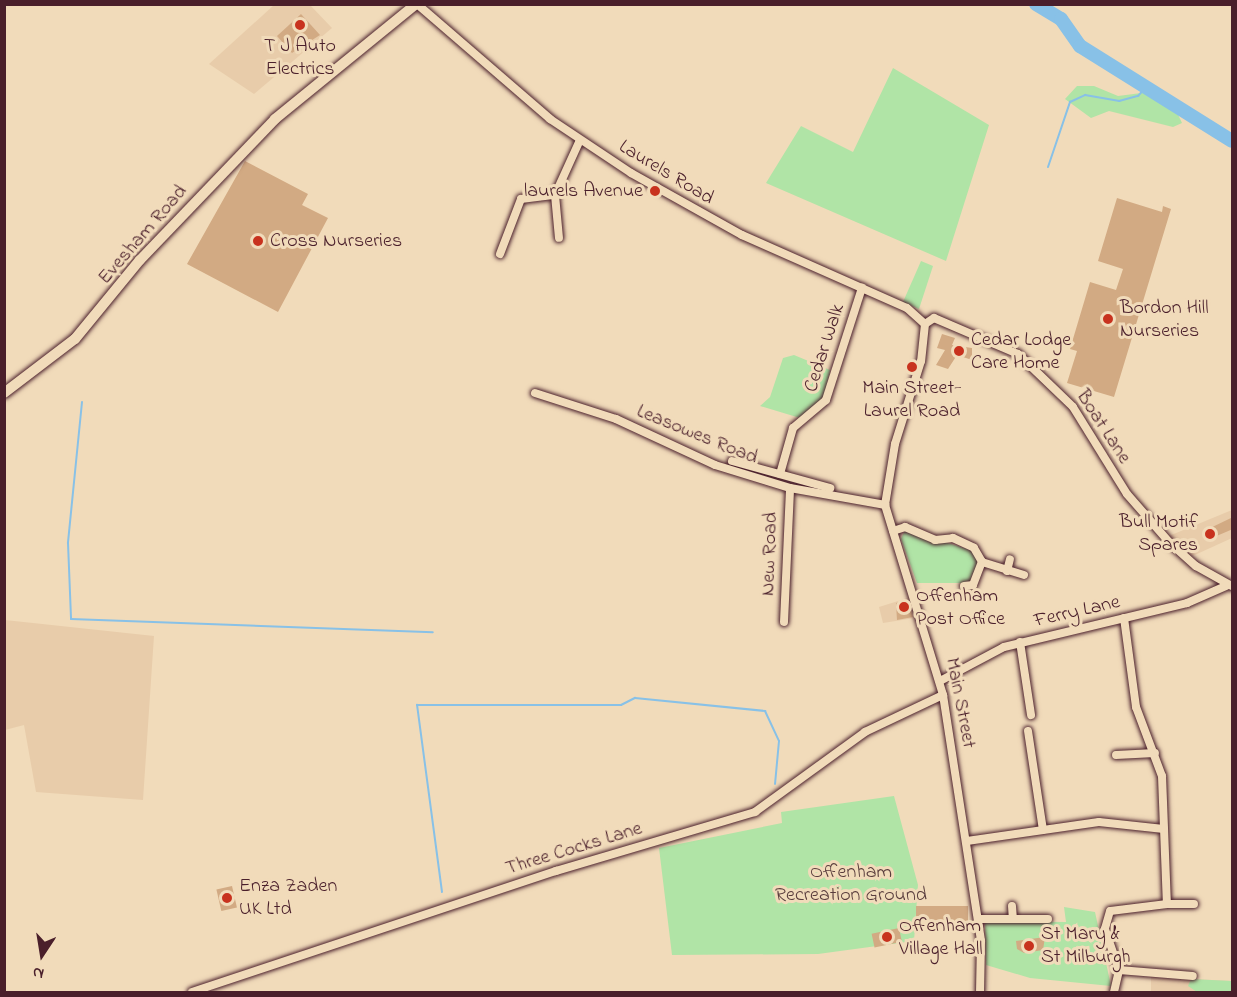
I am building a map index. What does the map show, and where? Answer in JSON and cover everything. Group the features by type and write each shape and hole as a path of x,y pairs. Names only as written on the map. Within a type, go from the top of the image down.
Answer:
{"main road":[{"name":"Evesham Road","path":"4,393 75,339 240,153 416,4"}],"street":[{"name":"Laurels Road","path":"416,4 580,140 728,228 907,308 925,324"},
{"path":"559,238 555,195 580,140"},
{"path":"500,254 521,199 555,195"},
{"name":"Cedar Walk","path":"780,474 793,428 826,400 862,288"},
{"name":"Boat Lane","path":"925,324 934,318 1018,354 1073,407 1143,514 1196,566 1229,586"},
{"name":"Main Street","path":"925,324 921,361 895,444 885,505 943,695 978,919 980,993"},
{"name":"Leasowes Road","path":"535,393 616,419 715,465 790,488 885,505"},
{"path":"732,461 830,488"},
{"name":"New Road","path":"784,622 790,488"},
{"path":"893,531 905,527 935,540 953,538 974,548 982,562 1024,575"},
{"path":"1007,571 1010,559"},
{"path":"964,586 976,587 982,562"},
{"name":"Ferry Lane","path":"940,681 1020,642 1187,603 1229,586"},
{"path":"1124,618 1136,707 1155,753 1164,829 1167,904"},
{"path":"1020,642 1031,715"},
{"name":"Three Cocks Lane","path":"192,993 556,871 755,813 865,732 943,695"},
{"path":"1028,732 1043,830"},
{"path":"1116,755 1155,753"},
{"path":"967,841 1084,824 1164,829"},
{"path":"1114,993 1119,970 1105,929 1107,915 1120,908 1194,904"},
{"path":"1012,906 1013,919"},
{"path":"978,919 1048,919"},
{"path":"1119,970 1193,976"}],"shaded area":[{"path":"274,5 310,5 332,28 254,94 209,64"},
{"path":"1232,510 1232,538 1186,559 1164,538"},
{"path":"914,596 921,617 883,623 879,607"},
{"path":"5,620 154,636 143,800 36,792 24,725 5,730"},
{"path":"1151,977 1232,981 1232,992 1151,992"}],"green space":[{"path":"893,68 989,125 946,261 766,183 801,126 853,152"},
{"path":"1077,86 1094,86 1118,96 1149,92 1174,106 1182,123 1173,127 1109,111 1091,118 1065,99"},
{"path":"921,261 933,266 919,309 903,302"},
{"path":"794,355 830,370 824,399 800,418 760,406 770,397 783,358"},
{"path":"905,530 974,551 978,562 969,583 917,583 901,539"},
{"name":"Offenham Recreation Ground","path":"894,796 918,885 914,941 818,954 672,955 659,848 782,823 781,812"},
{"path":"1064,907 1095,912 1111,986 1030,978 986,965 985,921 1066,922"},
{"path":"1191,979 1232,981 1232,992 1197,992 1188,986"}],"building":[{"name":"T J Auto Electrics","path":"301,14 320,35 292,53 277,36"},
{"name":"Cross Nurseries","path":"245,161 308,194 302,205 328,218 278,312 187,264"},
{"name":"Bordon Hill Nurseries","path":"1117,198 1162,212 1163,206 1171,209 1114,397 1067,383 1077,351 1070,349 1090,282 1116,290 1123,269 1098,261"},
{"name":"Cedar Lodge Care Home","path":"942,334 955,338 952,345 972,348 972,360 957,355 948,369 936,365 945,350 937,348"},
{"path":"1231,518 1233,529 1207,540 1204,531"},
{"name":"Offenham Post Office","path":"908,600 913,617 897,620 896,603"},
{"name":"Enza Zaden UK Ltd","path":"232,886 237,907 221,911 216,890"},
{"path":"916,906 968,906 968,921 916,921"},
{"name":"Offenham Village Hall","path":"899,928 902,942 875,948 872,934"},
{"name":"St Mary & St Milburgh","path":"1045,937 1043,950 1024,953 1017,949 1016,941"}],"waterway":[{"path":"1036,4 1061,19 1080,46 1232,141"},
{"path":"1044,10 1046,4"},
{"path":"1048,167 1070,102 1085,95 1119,101 1138,96 1148,85"},
{"path":"82,402 68,543 71,619 433,632"},
{"path":"442,892 417,705 621,705 635,698 765,711 779,741 775,784"}],"place":[{"name":"T J Auto Electrics","path":"300,25"},
{"name":"laurels Avenue","path":"655,191"},
{"name":"Cross Nurseries","path":"258,241"},
{"name":"Bordon Hill Nurseries","path":"1108,319"},
{"name":"Cedar Lodge Care Home","path":"959,351"},
{"name":"Main Street- Laurel Road","path":"912,367"},
{"name":"Bull Motif Spares","path":"1210,534"},
{"name":"Offenham Post Office","path":"904,607"},
{"name":"Enza Zaden UK Ltd","path":"227,898"},
{"name":"Offenham Village Hall","path":"887,937"},
{"name":"St Mary & St Milburgh","path":"1029,946"}]}
